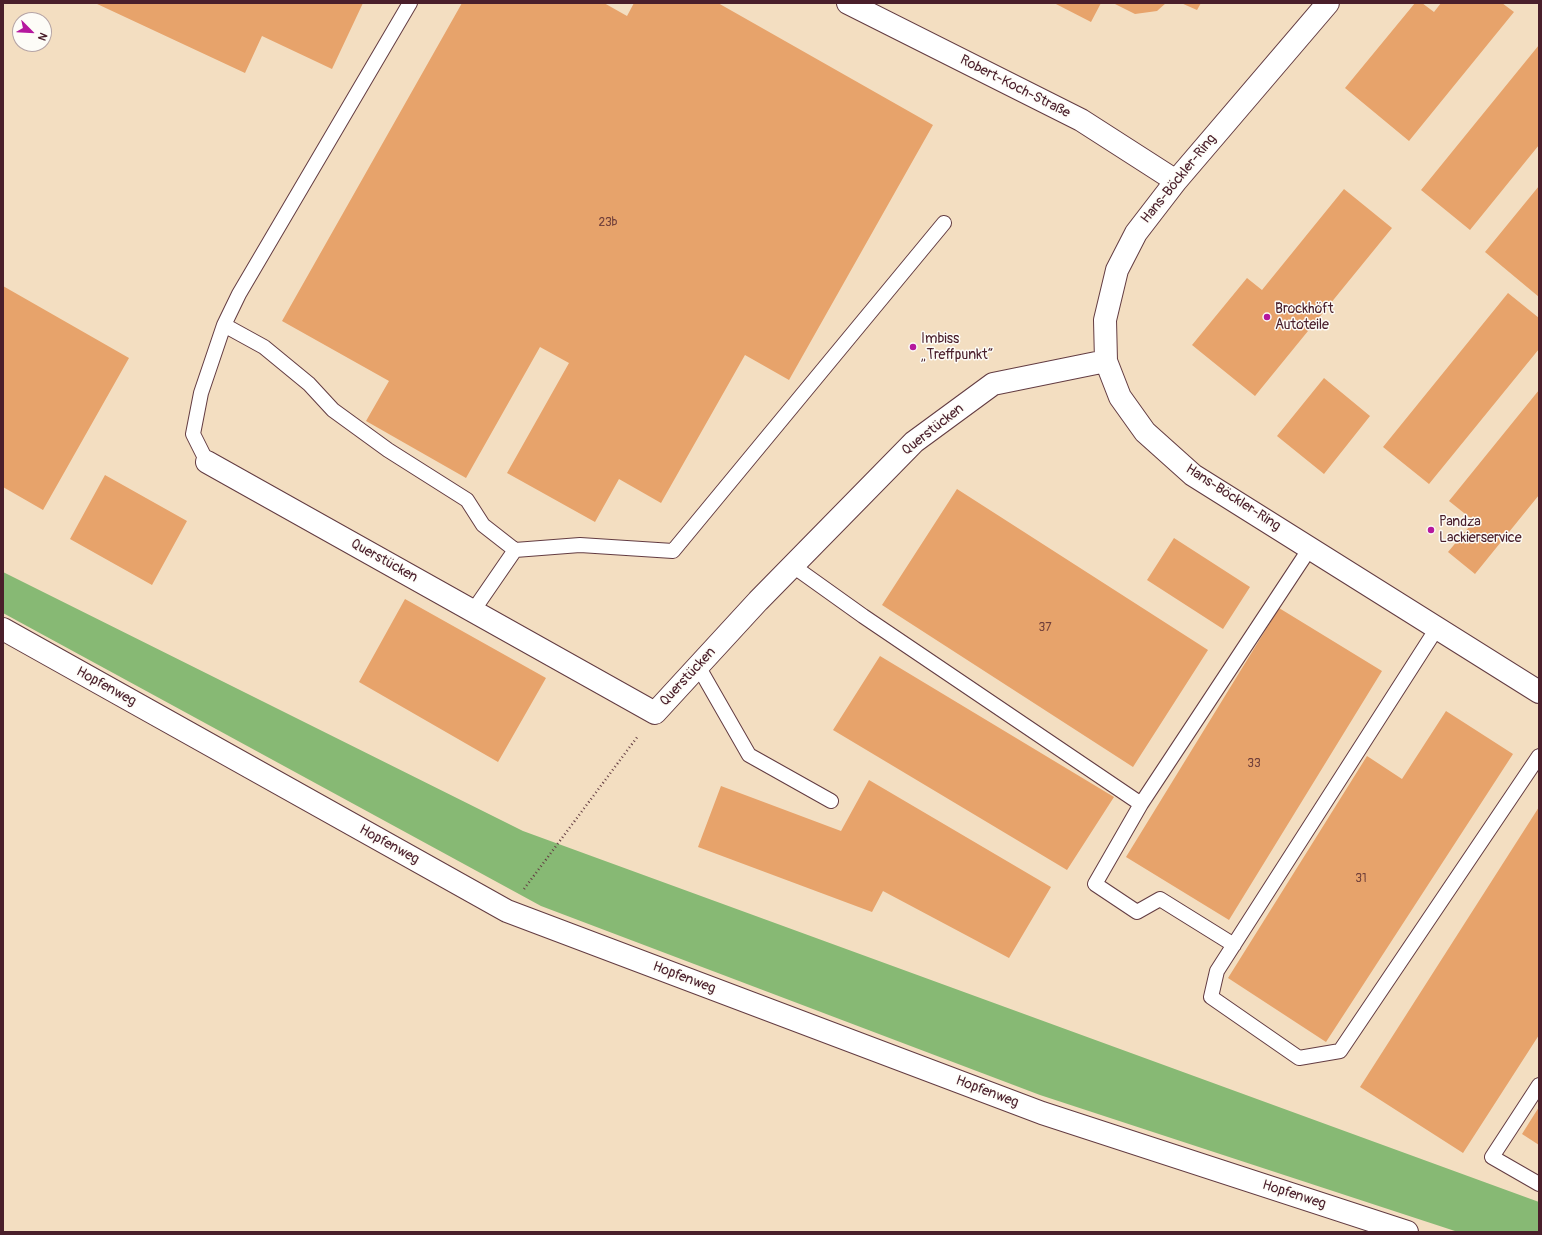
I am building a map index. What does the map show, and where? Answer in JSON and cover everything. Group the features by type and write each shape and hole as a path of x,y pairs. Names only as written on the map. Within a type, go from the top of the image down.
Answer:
{"street":[{"name":"Robert-Koch-Straße","path":"848,3 1081,120 1176,181"},
{"name":"Hans-Böckler-Ring","path":"1328,3 1176,181 1136,233 1117,270 1105,320 1106,361 1120,397 1145,432 1193,475 1539,692"},
{"name":"Querstücken","path":"207,462 655,713 793,566 914,442 993,384 1106,361"},
{"name":"Hopfenweg","path":"3,629 507,911 1042,1113 1407,1232"}],"lane":[{"path":"207,462 193,434 201,393 224,325 239,294 410,3"},
{"path":"224,325 264,347 309,384 333,410 382,446 467,500 482,525 515,550 580,545 673,551 944,223"},
{"path":"1234,945 1160,899 1137,912 1095,884 1141,804 1310,548"},
{"path":"472,611 515,550"},
{"path":"793,566 863,616 1141,804"},
{"path":"1437,628 1217,971 1211,997 1299,1058 1340,1051 1539,756"},
{"path":"698,666 748,755 831,801"},
{"path":"1539,1085 1492,1158 1539,1184"}],"path":[{"path":"507,911 655,713"}],"green space":[{"path":"3,572 523,831 1539,1202 1539,1232 1458,1232 1040,1095 541,906 3,613"}],"building":[{"path":"95,3 363,3 332,69 262,36 245,73"},
{"path":"462,3 604,3 627,16 634,3 718,3 933,125 789,380 745,355 661,503 619,479 595,522 507,473 569,363 540,347 466,478 366,421 389,381 282,321"},
{"path":"1054,3 1101,3 1091,22"},
{"path":"1113,3 1166,3 1157,11 1135,14"},
{"path":"1181,3 1201,3 1197,10"},
{"path":"1415,3 1422,3 1434,12 1441,3 1502,3 1514,12 1409,141 1345,88"},
{"path":"1539,45 1539,145 1470,230 1421,190"},
{"path":"1539,186 1539,297 1485,252"},
{"name":"Brockhöft Autoteile","path":"1344,189 1392,228 1255,396 1192,345 1247,278 1262,290"},
{"path":"3,286 129,358 43,510 3,487"},
{"path":"1508,293 1539,318 1539,349 1429,484 1383,447"},
{"path":"1324,378 1370,416 1324,474 1277,436"},
{"path":"1539,390 1539,495 1475,574 1448,552 1474,521 1449,501"},
{"path":"105,475 187,521 152,585 70,539"},
{"path":"957,489 1208,650 1133,767 882,605"},
{"path":"1174,538 1250,587 1223,629 1147,580"},
{"path":"405,599 546,678 498,762 359,682"},
{"path":"1279,608 1382,671 1229,920 1126,857"},
{"path":"880,656 1114,797 1067,870 833,730"},
{"path":"1446,711 1513,754 1326,1042 1228,978 1367,756 1402,779"},
{"path":"869,780 1051,887 1009,958 883,891 872,912 698,847 721,786 841,831"},
{"path":"1539,807 1539,1035 1463,1153 1360,1087"},
{"path":"1539,1107 1539,1145 1522,1134"}],"place":[{"name":"Brockhöft Autoteile","path":"1267,317"},
{"name":"Imbiss „Treffpunkt“","path":"913,347"},
{"name":"Pandza Lackierservice","path":"1431,530"}]}
